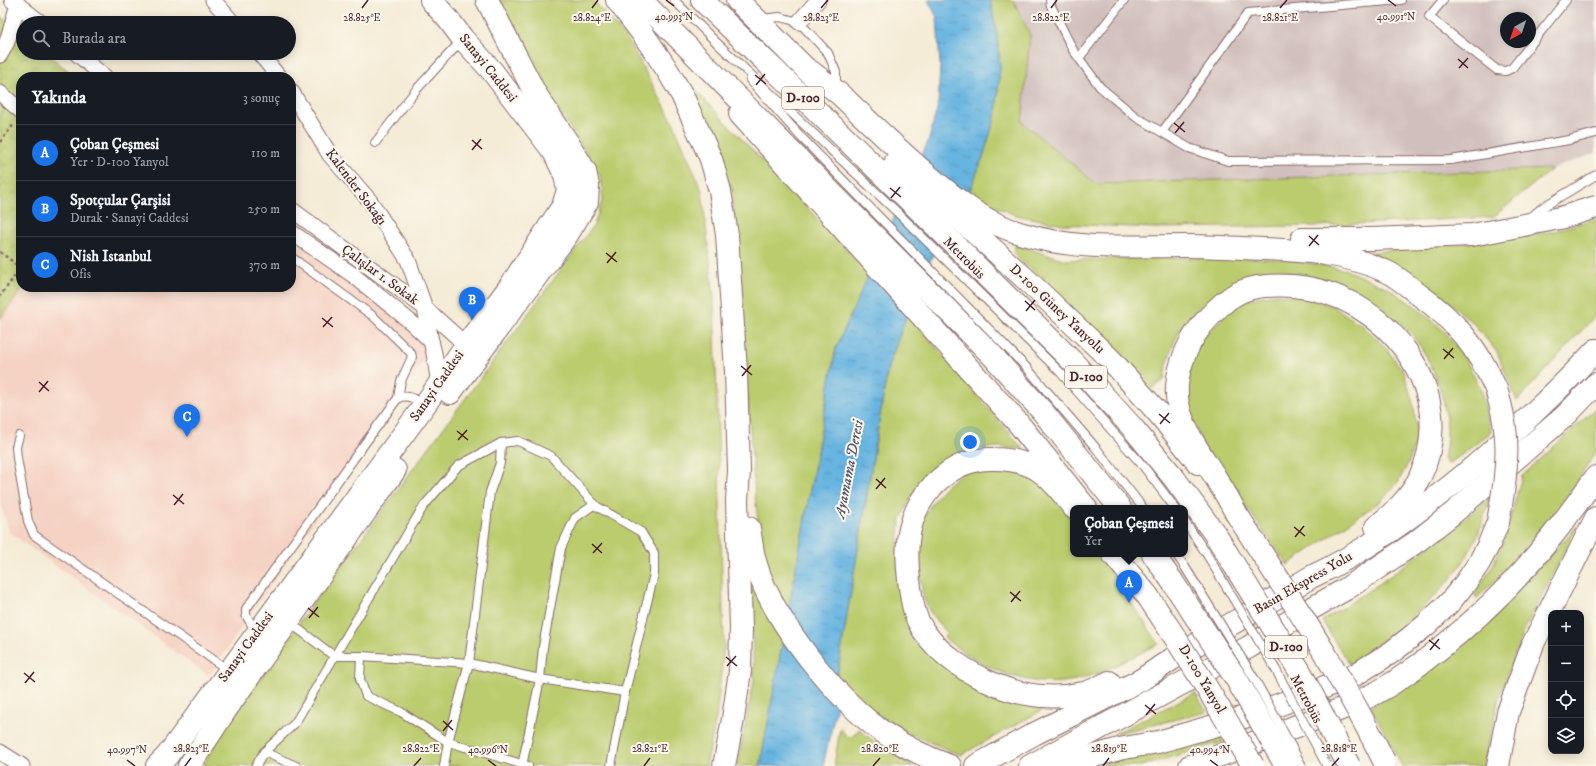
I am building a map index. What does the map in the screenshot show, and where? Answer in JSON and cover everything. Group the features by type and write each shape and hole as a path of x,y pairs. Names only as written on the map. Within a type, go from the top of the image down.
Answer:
{"main road":[{"name":"Sanayi Caddesi","path":"188,766 220,699 229,671 511,285 563,206 568,190 565,175 554,152 492,71 462,39 451,9 431,0"},
{"path":"617,0 644,34 682,95 711,159 720,191 727,235 736,371 739,472 737,500 741,627 740,671 724,766"},
{"path":"641,0 996,360 1043,412 1118,505"},
{"name":"D-100","path":"702,0 968,257 1071,360 1132,427 1174,478 1210,544 1286,648 1317,703 1349,766"},
{"name":"D-100 Güney Yanyolu","path":"737,0 810,71 839,104 894,160 1031,284 1111,360 1138,390 1177,436 1236,514 1340,677 1385,764"},
{"name":"Sanayi Caddesi","path":"157,766 220,699 288,621 423,430 567,235 587,202 588,186 585,171 535,93 486,2"},
{"path":"688,47 734,107 1013,418 1084,505"},
{"path":"810,71 836,92 903,154 957,200 990,222 1022,234 1055,243 1093,247 1188,246 1322,252 1354,259 1387,272 1424,298 1450,320 1474,347 1496,389 1503,412 1506,438 1505,480 1498,522 1479,563 1466,582 1450,602 1426,625 1392,652 1353,676 1255,714 1158,742 1119,748 1059,766"},
{"path":"1188,246 1239,240 1372,239 1472,235 1560,218 1596,208"},
{"path":"1236,514 1187,430 1178,404 1177,385 1187,350 1198,331 1212,313 1227,300 1252,288 1266,286 1303,287 1324,292 1348,302 1372,317 1389,331 1413,360 1424,383 1429,404 1432,425 1430,447 1419,480 1404,502 1376,526 1326,562 1311,577"},
{"name":"Basın Ekspress Yolu","path":"976,766 1034,734 1141,680 1172,659 1311,577 1333,567 1401,525 1434,500 1533,414 1596,350"},
{"name":"Basın Ekspress Yolu","path":"1030,766 1249,646 1346,589 1379,567 1416,542 1452,514 1566,415 1596,384"},
{"path":"1072,505 1053,482 1026,463 986,458 971,461 947,472 923,498 910,528 907,548 910,587 914,610 919,622 929,637 955,662 977,677 1001,688 1026,694 1044,696 1086,693 1134,671 1172,659"},
{"path":"739,472 755,561 765,585 792,632 825,678 844,698 887,734 906,746 950,766"},
{"path":"1190,766 1230,753 1340,710 1396,681 1446,643 1499,596 1553,536 1596,476"},
{"path":"1498,766 1508,712 1533,644 1596,518"},
{"path":"1115,557 1147,595"},
{"path":"1121,557 1147,595"},
{"path":"1157,557 1178,574 1286,766"},
{"name":"D-100 Yanyol","path":"1147,595 1209,690 1253,766"}],"street":[{"path":"213,0 227,16"},
{"path":"799,22 818,0"},
{"path":"0,55 7,42 15,2 32,16"},
{"path":"84,60 99,72"},
{"path":"265,60 275,72"},
{"path":"0,93 16,112"},
{"name":"Kalender Sokağı","path":"296,99 330,155 370,201 408,260 425,308 439,384"},
{"name":"Çalışlar 1. Sokak","path":"296,213 425,308 466,345"},
{"path":"296,235 353,275 412,323 430,341"},
{"path":"0,752 22,766"}],"lane":[{"name":"Metrobüs","path":"674,0 717,43 897,212 1061,373 1144,467 1174,505"},
{"path":"1050,0 1051,6 1070,44 1100,87 1136,117 1188,148 1228,161 1451,160 1569,140 1596,133"},
{"path":"1079,58 1124,0"},
{"path":"1162,132 1248,13 1401,0"},
{"path":"1443,0 1429,17 1497,70 1506,71 1512,68 1566,0"},
{"path":"757,20 780,17 799,22 828,53 833,62 837,82 836,92"},
{"path":"374,144 416,90 462,39"},
{"name":"Metrobüs","path":"717,43 802,138 1027,368 1096,448 1141,505"},
{"path":"1517,227 1543,208 1596,175"},
{"path":"257,633 248,620 246,609 398,398 401,381 412,357 411,352 373,316 296,261"},
{"path":"398,398 404,396 412,397 424,406"},
{"path":"19,436 16,447 17,458 28,521 34,535 229,671"},
{"path":"256,766 264,752 295,723 334,656 360,616 423,507 458,466 502,443 518,441 551,456 594,504 641,532 654,553 654,574 625,692 611,766"},
{"path":"444,766 448,742 469,664 490,492 500,463 502,443"},
{"path":"361,656 360,679 366,696 401,712 448,742 524,766 540,679 543,647 561,548 575,518 594,504"},
{"name":"Metrobüs","path":"1188,525 1210,544 1327,766"},
{"path":"1176,557 1178,574 1254,678 1302,766"},
{"path":"288,621 334,656 361,656 469,664 540,679 625,692"},
{"path":"264,752 296,766"}],"path":[{"path":"0,142 16,120"},
{"path":"0,252 16,264"},
{"path":"0,296 16,275"}],"shaded area":[{"path":"1013,0 1596,0 1596,153 1552,169 1096,184 1022,122 1030,35"},
{"path":"296,242 435,343 209,676 9,532 0,502 0,319 20,292 296,292"}],"green space":[{"path":"500,0 593,0 628,40 674,124 702,191 714,298 724,646 716,719 706,766 203,766 218,738 304,616 594,225 603,199 600,176 528,61"},
{"path":"990,0 1013,0 1030,35 1022,122 1096,184 1552,169 1493,217 1317,226 1155,228 1062,224 1015,215 981,200 970,190 983,157 996,114 1000,68 997,34"},
{"path":"1,17 16,29 16,60 55,60 70,72 16,72 16,292 20,292 0,319"},
{"path":"683,77 870,274 836,348 788,611 775,587 762,552 755,496 732,191 711,133"},
{"path":"1596,218 1596,315 1517,401 1497,352 1472,322 1436,291 1393,264 1362,253 1496,240 1555,231"},
{"path":"1015,245 1066,260 1248,258 1294,260 1346,270 1388,288 1416,307 1443,330 1464,357 1481,389 1491,432 1448,464 1444,458 1447,440 1447,423 1442,397 1433,371 1421,347 1413,336 1392,318 1344,288 1318,278 1291,273 1260,275 1243,280 1213,297 1199,307 1188,319 1176,338 1166,367 1164,380 1151,389 1058,295 1014,254"},
{"path":"1276,294 1302,297 1332,306 1362,325 1384,346 1404,372 1414,407 1417,434 1409,462 1398,482 1381,501 1288,565 1205,450 1189,412 1187,388 1191,362 1201,340 1236,304 1253,298"},
{"path":"907,313 1023,449 997,447 972,450 956,455 932,473 913,493 900,521 897,566 905,606 1001,697 1046,708 961,755 912,735 874,713 837,676 888,367"},
{"path":"1596,408 1596,451 1572,490 1501,575 1477,598 1474,594 1492,567 1505,537 1522,476"},
{"path":"985,469 1025,469 1060,501 1070,515 1070,557 1100,557 1159,644 1093,675 1065,682 1046,682 1028,680 1009,675 992,668 959,649 944,638 947,632 939,624 928,608 922,592 919,540 922,524 936,497 951,482 967,471"},
{"path":"1491,497 1478,534 1468,555 1454,574 1423,608 1350,665 1322,621 1382,582 1443,536"},
{"path":"1578,525 1524,631 1499,697 1484,766 1402,766 1371,707 1424,673 1480,631"},
{"path":"751,586 783,640 760,766 737,766 754,681"},
{"path":"1195,693 1207,712 1114,734"},
{"path":"840,728 846,736 852,737 859,729 874,742 913,766 834,766"},
{"path":"1219,734 1223,742 1141,766 1095,766"}],"water":[{"name":"Ayamama Deresi","path":"928,0 990,0 997,34 1000,68 996,114 983,157 970,190 957,201 911,304 888,367 837,676 836,709 823,766 760,766 836,348 929,139 938,105 940,66 937,17"}],"place":[{"name":"Spotçular Çarşisi","path":"472,320"},
{"name":"Nish Istanbul","path":"187,437"},
{"name":"Çoban Çeşmesi","path":"1129,603"}]}
